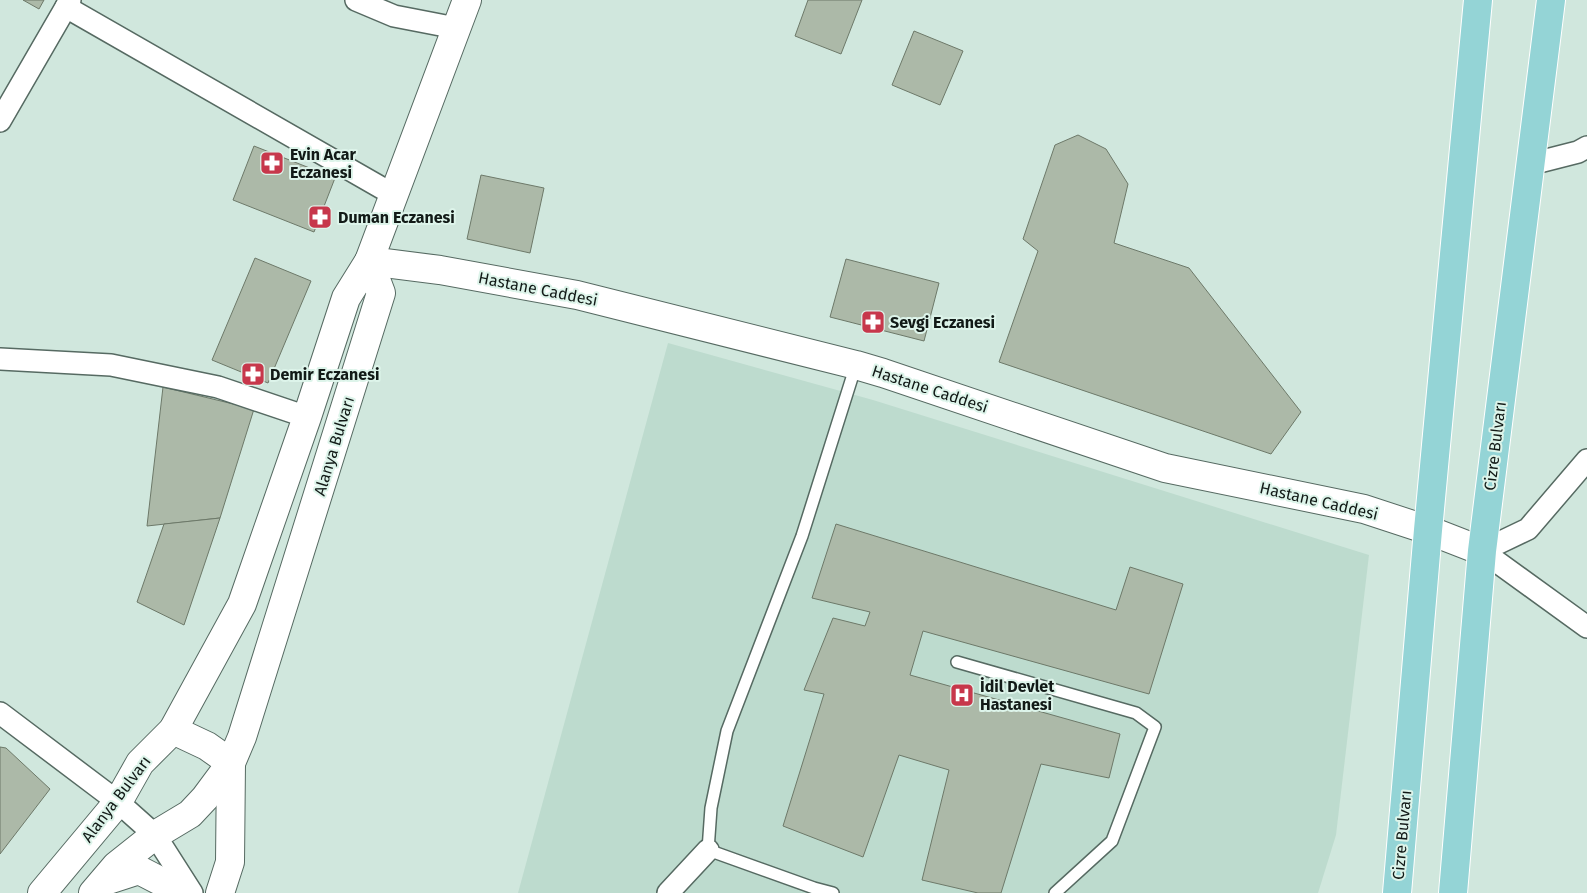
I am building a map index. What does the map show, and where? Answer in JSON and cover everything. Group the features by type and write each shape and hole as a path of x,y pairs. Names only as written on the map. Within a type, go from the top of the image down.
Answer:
{"main road":[{"path":"369,261 467,0"},
{"name":"Cizre Bulvarı","path":"1397,893 1428,530 1478,0"},
{"name":"Cizre Bulvarı","path":"1453,893 1482,551 1551,0"},
{"name":"Hastane Caddesi","path":"369,261 440,270 578,294 883,373 1165,468 1364,509 1428,530 1482,551"},
{"name":"Alanya Bulvarı","path":"42,893 118,802 140,764 172,730 242,604 346,298 369,261"},
{"name":"Alanya Bulvarı","path":"98,887 116,866 155,835 190,814 205,798 231,763 242,737 381,293 369,261"},
{"path":"172,730 208,746 231,763 230,862 220,893"},
{"path":"98,887 140,870 168,885 177,893"}],"street":[{"path":"356,0 394,16 456,28"},
{"path":"0,121 68,3 394,194"},
{"path":"1531,164 1578,152 1587,147"},
{"path":"0,360 110,365 218,387 307,416"},
{"path":"1587,460 1528,528 1482,551 1587,627"},
{"path":"0,713 118,802 155,835 192,893"},
{"path":"668,893 708,850"}],"lane":[{"path":"834,893 814,888 708,850 711,808 727,730 802,536 856,366"},
{"path":"957,662 1136,713 1155,727 1112,841 1054,893"}],"shaded area":[{"name":"İdil Devlet Hastanesi","path":"668,343 873,400 1369,555 1336,835 1318,893 518,893"}],"building":[{"path":"23,0 44,0 39,9"},
{"path":"808,0 862,0 841,54 795,36"},
{"path":"914,31 963,51 940,105 892,85"},
{"path":"1078,135 1106,149 1128,184 1114,243 1189,268 1301,412 1271,454 999,362 1038,251 1023,239 1055,145"},
{"path":"254,146 335,178 314,232 233,200"},
{"path":"481,175 544,188 530,253 467,239"},
{"path":"255,258 311,281 268,383 212,360"},
{"path":"846,259 939,283 924,341 830,317"},
{"path":"163,387 254,409 220,518 147,526"},
{"path":"220,518 184,625 137,602 164,524"},
{"path":"836,524 1116,610 1130,567 1183,584 1149,694 923,631 910,675 1120,734 1109,778 1041,764 1001,893 978,893 922,880 949,770 899,755 863,857 783,826 824,694 804,690 833,618 865,626 870,612 812,598"},
{"path":"0,747 6,748 50,789 0,854"}],"place":[{"name":"Evin Acar Eczanesi","path":"272,163"},
{"name":"Duman Eczanesi","path":"320,217"},
{"name":"Sevgi Eczanesi","path":"873,322"},
{"name":"Demir Eczanesi","path":"253,374"},
{"name":"İdil Devlet Hastanesi","path":"962,695"}]}
